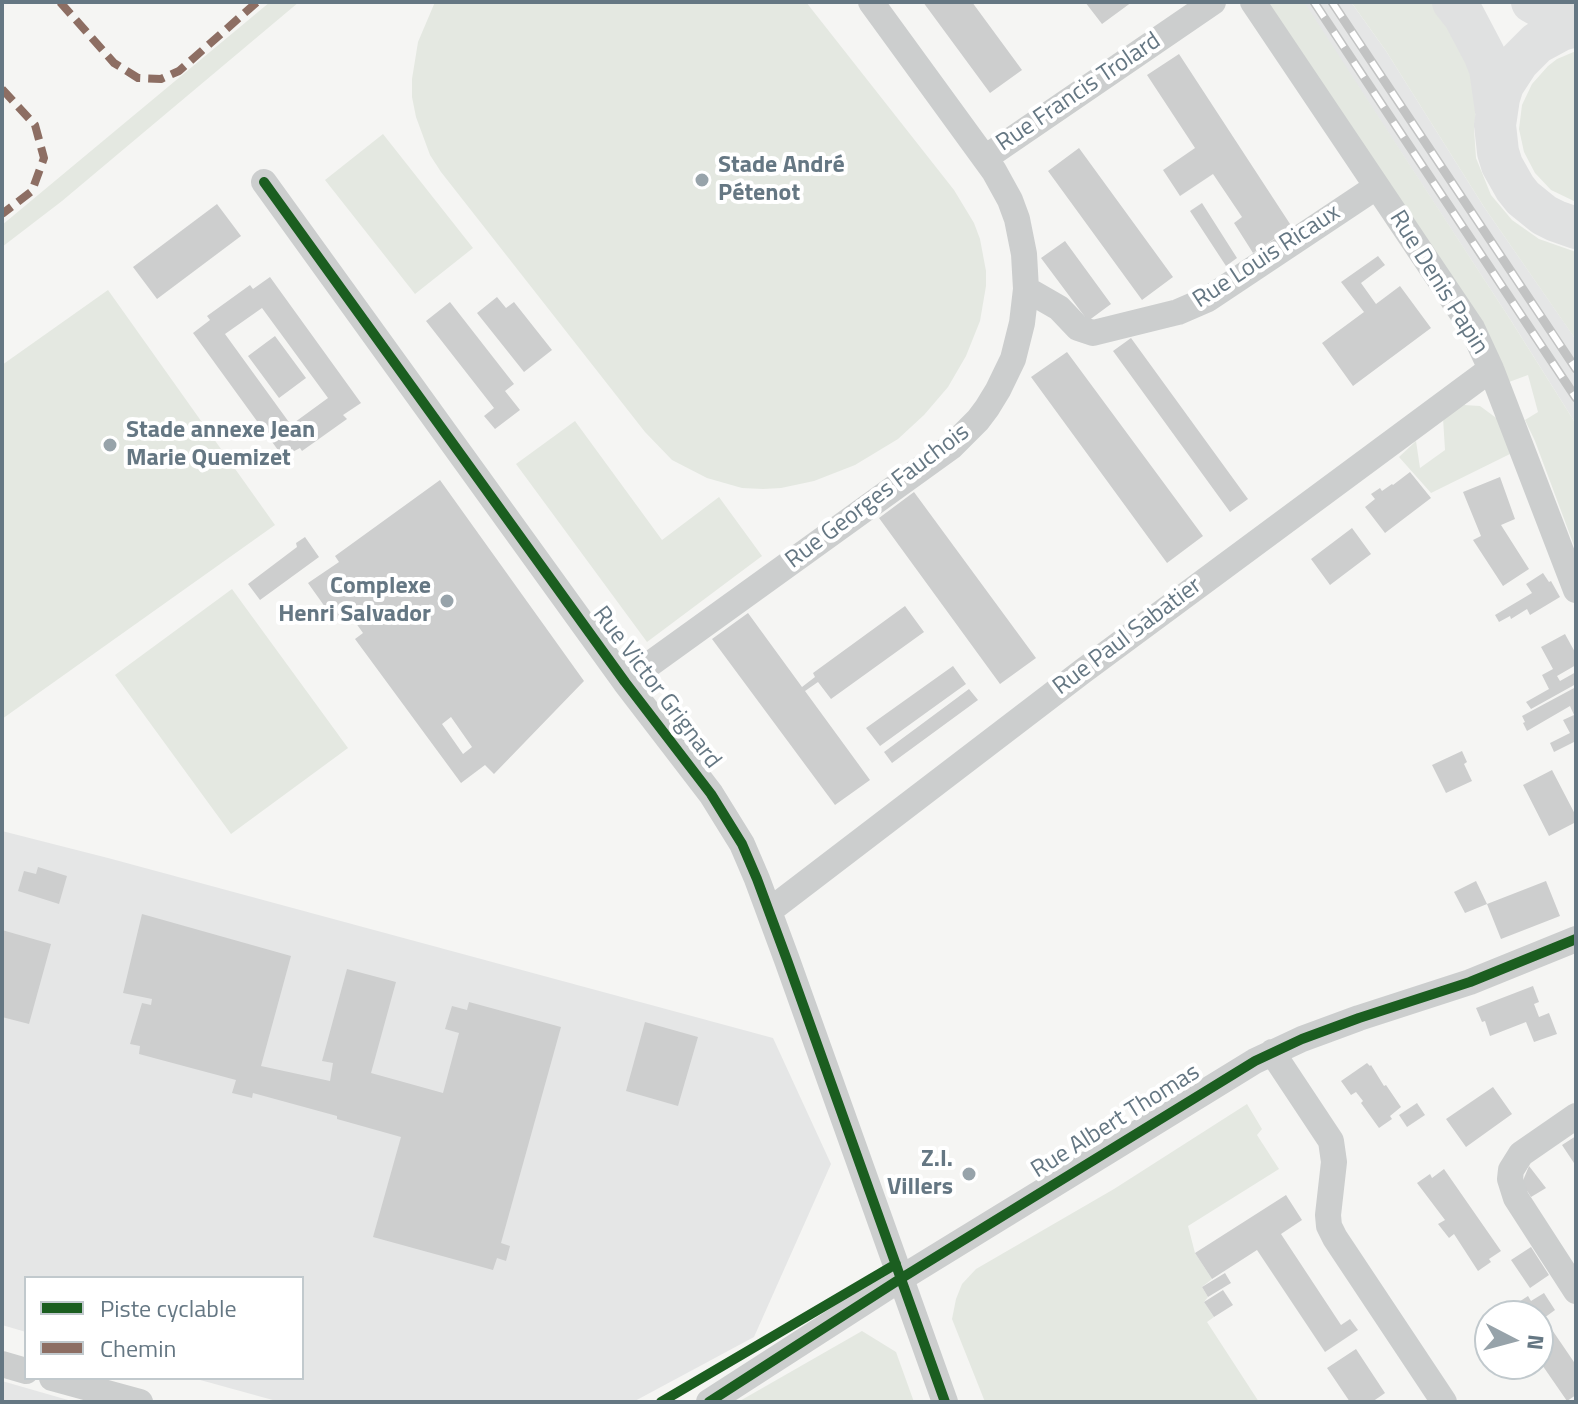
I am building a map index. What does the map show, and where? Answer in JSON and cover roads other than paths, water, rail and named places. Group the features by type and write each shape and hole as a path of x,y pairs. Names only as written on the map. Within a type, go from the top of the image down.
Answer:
{"main road":[{"path":"1453,2 1464,16 1490,69 1496,138 1502,165 1515,188 1533,207 1556,221 1576,228"},
{"path":"1532,2 1576,24"},
{"path":"1496,112 1510,73 1526,52 1549,36 1576,24"}],"street":[{"name":"Rue Georges Fauchois","path":"625,682 964,435 987,408 1013,359 1026,289 1024,254 1010,200 985,158 871,2"},
{"name":"Rue Francis Trolard","path":"985,158 1213,2"},
{"name":"Rue Denis Papin","path":"1253,2 1459,307 1481,346 1576,590"},
{"name":"Rue Victor Grignard","path":"264,182 625,682 699,778 721,809 749,859 945,1402"},
{"name":"Rue Louis Ricaux","path":"1026,289 1059,308 1078,328 1093,333 1178,312 1208,299 1376,187"},
{"name":"Rue Paul Sabatier","path":"769,911 1083,671 1491,369"},
{"name":"Rue Albert Thomas","path":"709,1402 900,1279 1272,1052 1348,1021 1470,982 1576,939"},
{"path":"1272,1052 1331,1141 1334,1162 1329,1226 1444,1402"},
{"path":"1576,1116 1521,1154 1511,1170 1510,1179 1516,1198 1576,1291"},
{"path":"2,1364 24,1370"},
{"path":"59,1380 140,1402"}],"railway":[{"path":"1314,2 1576,398"},
{"path":"1332,2 1576,369"}],"place":[{"name":"Stade André Pétenot","path":"702,180"},
{"name":"Stade annexe Jean Marie Quemizet","path":"110,445"},
{"name":"Complexe Henri Salvador","path":"447,601"},
{"name":"Z.I. Villers","path":"969,1174"}]}
